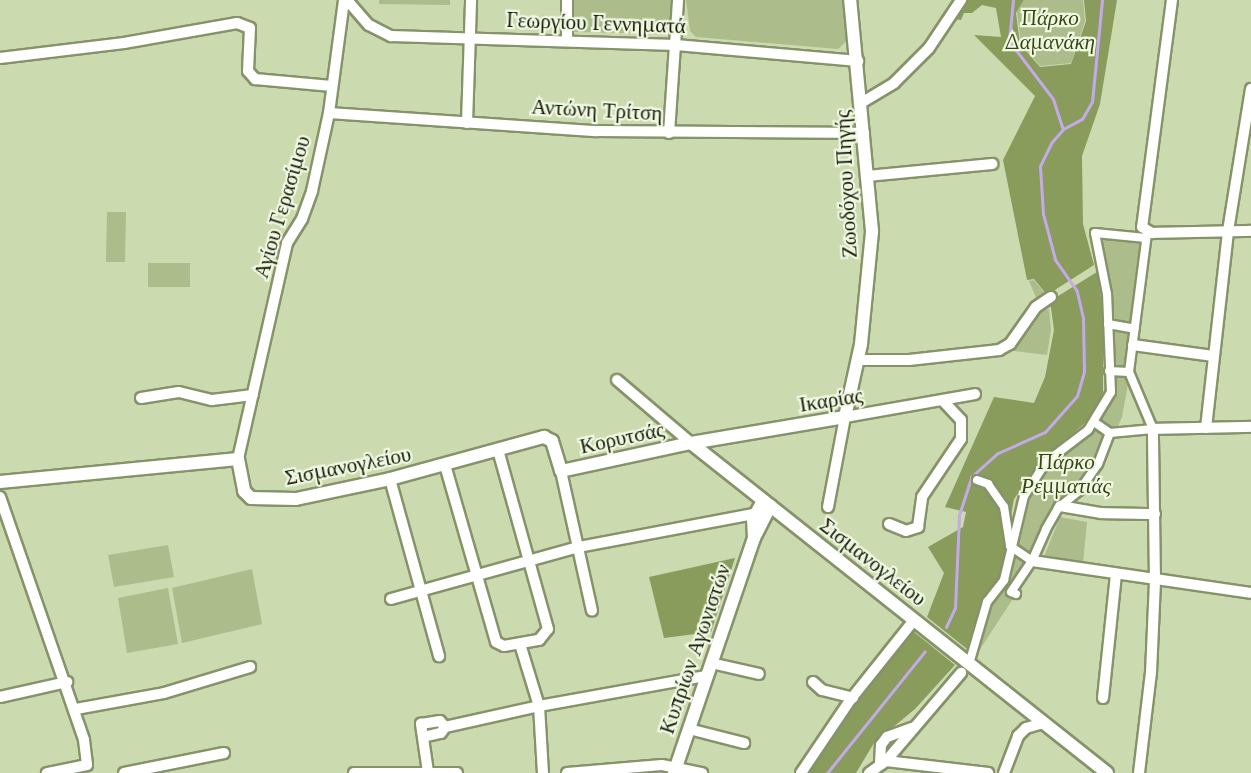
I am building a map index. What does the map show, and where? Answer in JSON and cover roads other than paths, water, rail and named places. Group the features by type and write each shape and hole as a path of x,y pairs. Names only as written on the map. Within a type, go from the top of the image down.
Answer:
{"street":[{"name":"Γεωργίου Γεννηματά","path":"345,0 380,33 676,45 858,61"},
{"name":"Αγίου Γερασίμου","path":"238,459 287,243 302,219 312,191 329,113 345,0"},
{"path":"467,123 471,0"},
{"path":"567,0 567,41"},
{"path":"669,133 678,0"},
{"name":"Ζωοδόχου Πηγής","path":"828,507 858,360 872,231 858,61 850,0"},
{"path":"861,103 894,83 929,48 961,0"},
{"path":"1139,773 1151,674 1155,514 1148,426 1129,372 1147,235 1142,224 1172,0"},
{"path":"0,58 124,43 237,23 250,28 248,70 255,79 332,86"},
{"path":"1206,428 1228,231 1251,90"},
{"name":"Αντώνη Τρίτση","path":"329,113 467,123 669,133 864,133"},
{"path":"867,176 992,164"},
{"path":"868,773 883,762 965,669 987,602 1005,580 1019,508 1034,477 1059,450 1094,422 1111,392 1108,324 1095,233 1147,235 1251,231"},
{"path":"858,360 909,360 999,350 1018,334 1036,307 1051,297"},
{"path":"1108,324 1135,329"},
{"path":"1132,345 1213,356"},
{"path":"1109,371 1129,372"},
{"name":"Σισμανογλείου","path":"617,380 766,504 914,620 965,669 1043,723 1107,773"},
{"path":"141,398 179,392 212,400 253,395"},
{"name":"Ικαρίας","path":"691,443 944,402 975,394"},
{"path":"889,524 906,531 918,527 922,496 961,439 961,420 944,402"},
{"path":"1094,422 1110,433 1148,426 1251,427"},
{"path":"1016,594 1011,592 1032,561 1060,506 1079,491 1098,464 1110,433"},
{"name":"Σισμανογλείου","path":"238,459 244,490 255,500 318,496 445,465 546,437 552,441 561,471"},
{"name":"Κορυτσάς","path":"561,471 691,443"},
{"path":"445,465 496,642 504,646 539,640 547,633 498,450"},
{"path":"0,482 238,459"},
{"path":"561,471 592,611"},
{"path":"390,479 439,656"},
{"path":"977,480 988,484 1004,507 1010,546 1032,561 1155,581 1251,593"},
{"path":"0,497 76,709 88,769 47,773"},
{"path":"391,599 579,547 754,514 766,504"},
{"name":"Κυπρίων Αγωνιστών","path":"675,769 766,504"},
{"path":"1060,506 1101,513 1155,514"},
{"name":"Κυπρίων Αγωνιστών","path":"754,514 756,534"},
{"path":"756,534 789,522"},
{"path":"1104,698 1116,574"},
{"path":"801,773 852,698 914,620"},
{"path":"520,644 539,706 543,773"},
{"path":"711,663 759,674"},
{"path":"76,709 164,693 250,667"},
{"path":"423,737 441,733 445,727 539,706 706,676"},
{"path":"0,697 67,682"},
{"path":"813,682 822,690 852,698"},
{"path":"428,772 421,724 440,721 445,727"},
{"path":"1004,773 1018,736 1026,728 1043,723"},
{"path":"688,729 744,743"},
{"path":"124,773 155,770 224,753"},
{"path":"883,762 988,773"},
{"path":"567,773 641,765 702,773"},
{"path":"362,772 457,773"}],"waterway":[{"path":"1013,0 1009,41 1053,99 1063,129"},
{"path":"946,627 955,608 959,515 971,477 998,453 1045,432 1077,396 1084,371 1083,318 1077,291 1055,259 1043,214 1040,166 1051,143 1063,129 1082,119 1092,102 1102,0"},
{"path":"827,773 925,651"}],"park label":[{"name":"Πάρκο Δαμανάκη","path":"1050,30"},
{"name":"Πάρκο Ρεμματιάς","path":"1066,474"}]}
